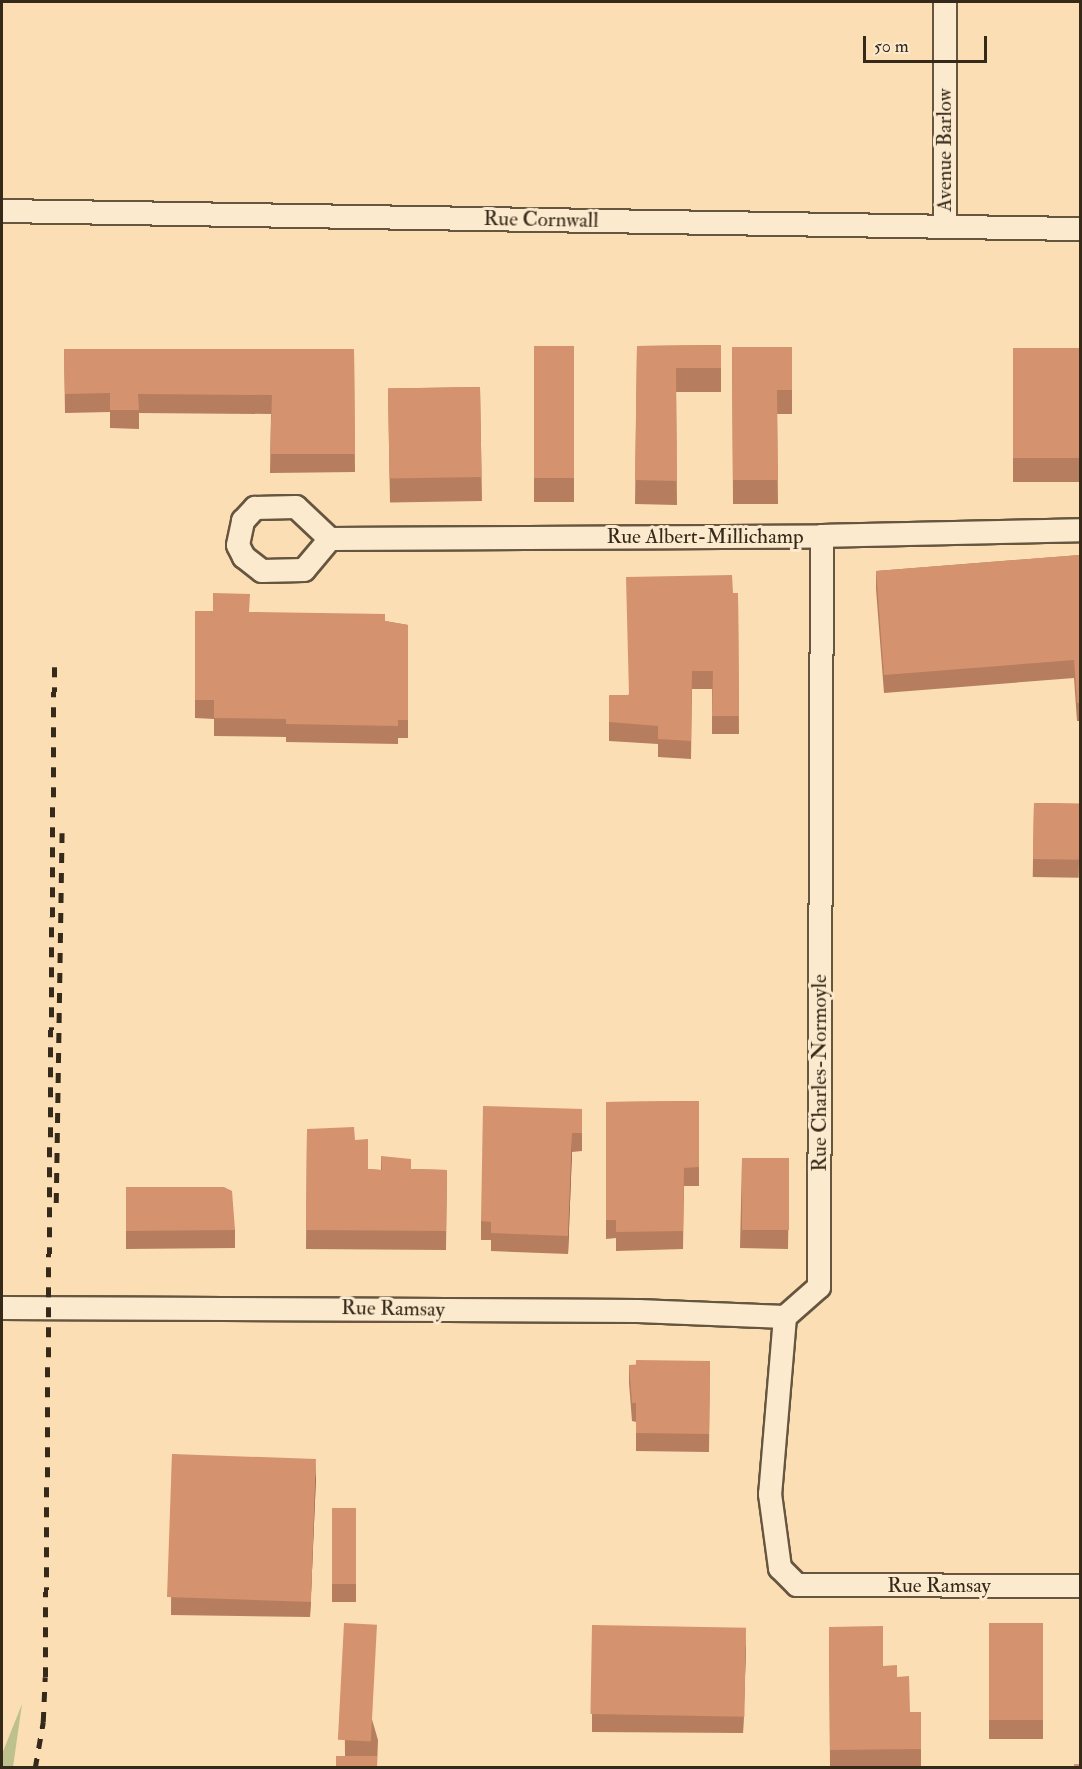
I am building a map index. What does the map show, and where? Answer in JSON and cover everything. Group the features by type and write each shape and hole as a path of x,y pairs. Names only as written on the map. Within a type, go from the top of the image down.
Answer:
{"street":[{"name":"Avenue Barlow","path":"945,2 945,227"},
{"name":"Rue Cornwall","path":"2,211 1080,229"},
{"name":"Rue Albert-Millichamp","path":"330,539 822,536 1080,530"},
{"name":"Rue Charles-Normoyle","path":"785,1317 819,1287 822,536"},
{"name":"Rue Ramsay","path":"2,1308 638,1311 785,1317 770,1494 780,1568 797,1585 1080,1586"}],"green space":[{"path":"22,1704 13,1767 2,1767 2,1754"}],"building":[{"path":"721,345 721,368 676,368 677,481 635,480 637,346"},
{"path":"534,346 574,346 574,478 534,478"},
{"path":"732,347 792,347 792,390 777,390 778,480 733,480"},
{"path":"1013,348 1080,348 1080,458 1013,458"},
{"path":"64,349 354,349 355,454 270,454 272,395 138,394 139,410 110,410 110,393 65,394"},
{"path":"480,387 482,477 390,479 388,389"},
{"path":"1080,555 1080,703 1077,703 1074,660 884,675 876,571"},
{"path":"732,575 733,593 738,593 739,716 712,716 713,671 692,671 691,741 658,739 658,726 609,722 609,695 629,695 626,577"},
{"path":"213,593 250,594 249,612 385,614 385,621 408,625 408,720 398,720 398,726 286,724 286,719 214,718 214,700 195,700 195,611 213,611"},
{"path":"1034,803 1080,804 1079,860 1033,859"},
{"path":"699,1101 699,1167 684,1168 683,1231 616,1232 616,1220 606,1220 606,1102"},
{"path":"483,1106 582,1109 582,1133 572,1133 568,1236 491,1233 491,1222 481,1221"},
{"path":"354,1127 355,1140 368,1139 368,1169 382,1170 381,1156 411,1159 411,1169 447,1170 446,1231 306,1230 307,1129"},
{"path":"742,1158 789,1158 789,1230 742,1230"},
{"path":"126,1187 224,1187 232,1191 235,1230 126,1231"},
{"path":"636,1360 710,1361 709,1434 636,1433 636,1403 632,1403 629,1365 636,1365"},
{"path":"172,1454 316,1459 311,1602 167,1597"},
{"path":"332,1508 356,1508 356,1584 332,1584"},
{"path":"344,1623 377,1625 371,1742 338,1740"},
{"path":"989,1623 1043,1623 1043,1720 989,1720"},
{"path":"592,1625 746,1628 744,1717 590,1714"},
{"path":"883,1626 883,1666 897,1665 897,1677 909,1676 910,1712 921,1712 921,1749 830,1750 829,1627"},
{"path":"336,1756 377,1756 377,1767 336,1767"}],"railway":[{"path":"35,1768 43,1722 45,1677 54,662"},
{"path":"56,1203 62,833"}]}
